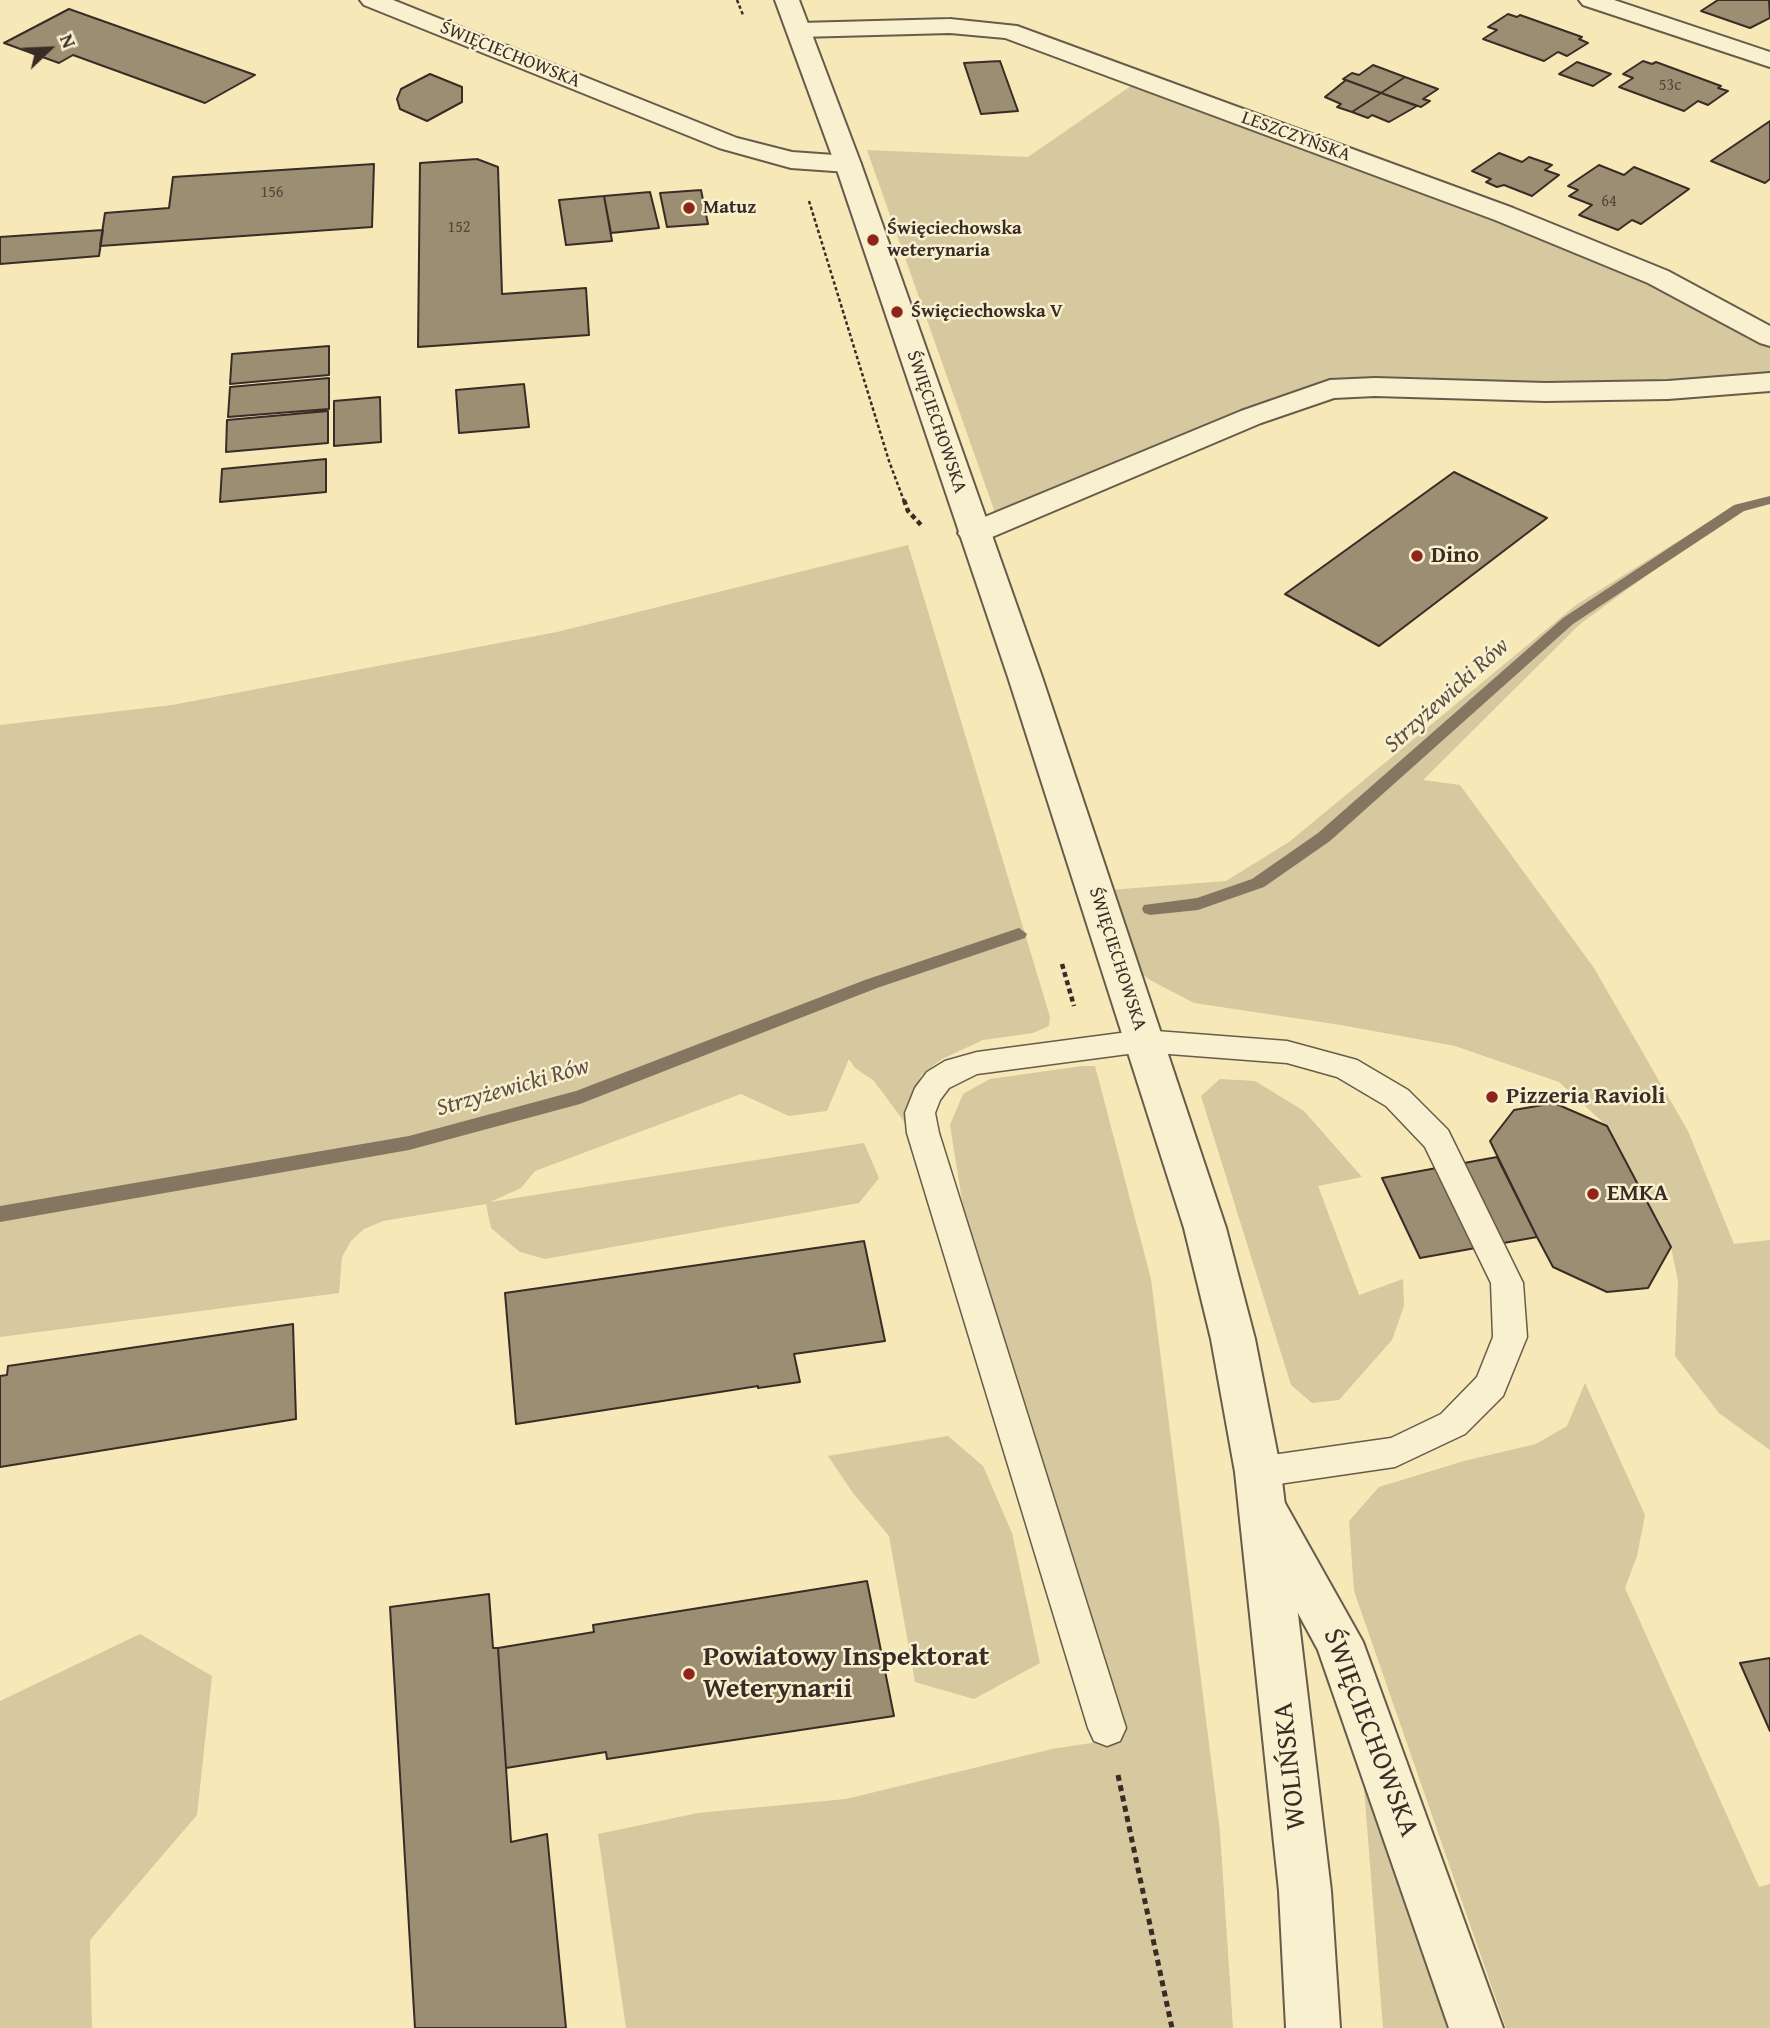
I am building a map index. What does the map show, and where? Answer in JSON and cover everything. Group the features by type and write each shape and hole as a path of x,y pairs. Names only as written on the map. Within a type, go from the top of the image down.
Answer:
{"street":[{"name":"ŚWIĘCIECHOWSKA","path":"372,0 728,143 791,160 848,164 1026,677 1205,1228 1233,1339 1260,1489 1339,1642 1476,2028"},
{"path":"787,0 848,164"},
{"path":"1591,0 1770,60"},
{"name":"LESZCZYŃSKA","path":"800,30 950,26 1009,31 1504,214 1658,277 1770,337"},
{"path":"974,533 1251,417 1330,389 1375,387 1546,392 1668,390 1770,382"},
{"name":"WOLIŃSKA","path":"1260,1489 1305,1891 1313,2028"}],"lane":[{"name":"ŚWIĘCIECHOWSKA","path":"1107,1728 927,1146 920,1113 926,1096 938,1080 956,1069 977,1063 1143,1041"},
{"path":"1143,1041 1287,1052 1346,1068 1397,1098 1437,1139 1507,1283 1510,1337 1491,1386 1453,1424 1395,1452 1260,1489"}],"path":[{"path":"1059,955 1086,1048"},
{"path":"1107,1728 1171,2028"}],"shaded area":[{"path":"1141,79 1504,214 1770,337 1770,382 1330,389 999,524 867,150 1028,157"},
{"path":"1739,508 1580,624 1423,780 1460,785 1594,968 1688,1131 1734,1244 1770,1240 1770,1450 1719,1413 1675,1356 1678,1281 1671,1247 1607,1126 1559,1082 1455,1046 1341,1025 1194,1003 1150,980 1118,957 1096,891 1226,881 1289,842 1576,605 1707,523"},
{"path":"908,545 1050,1017 1049,1026 1033,1033 983,1040 942,1059 921,1075 915,1093 914,1135 874,1081 855,1068 849,1059 827,1111 789,1116 741,1094 535,1171 521,1188 490,1202 864,1143 879,1178 859,1203 545,1259 520,1252 491,1228 486,1204 383,1221 364,1229 351,1241 342,1257 339,1293 0,1337 0,725 172,705 557,632"},
{"path":"1095,1066 1151,1279 1220,1832 1233,2028 626,2028 598,1834 698,1813 846,1799 1052,1749 1111,1740 971,1257 950,1125 963,1094 990,1079"},
{"path":"1220,1079 1255,1081 1304,1111 1362,1177 1318,1186 1359,1295 1403,1279 1404,1306 1392,1340 1339,1400 1312,1403 1291,1385 1201,1096"},
{"path":"1585,1383 1645,1515 1637,1556 1625,1588 1759,1887 1770,1884 1770,2028 1506,2028 1354,1591 1349,1521 1379,1487 1464,1461 1536,1444 1567,1426"},
{"path":"948,1436 983,1466 1012,1533 1040,1663 974,1699 915,1682 889,1536 853,1493 828,1456"},
{"path":"140,1634 212,1676 197,1815 90,1940 92,2028 0,2028 0,1701"},
{"path":"1363,1776 1450,2028 1383,2028"}],"building":[{"path":"1718,0 1769,0 1770,18 1750,28 1701,11"},
{"path":"69,9 255,75 205,103 73,55 59,63 4,43"},
{"path":"1508,14 1517,17 1520,15 1582,37 1579,39 1588,43 1567,56 1558,52 1544,61 1483,39 1497,30 1488,27"},
{"path":"1000,61 1018,111 981,114 964,63"},
{"path":"1643,61 1652,64 1656,62 1728,91 1708,105 1698,101 1684,111 1619,87 1633,78 1623,74"},
{"path":"1577,62 1611,74 1593,86 1559,74"},
{"path":"1373,65 1405,77 1381,93 1343,79 1352,73 1359,75"},
{"path":"430,74 462,87 462,102 427,121 400,109 397,99 401,89"},
{"path":"1405,77 1438,89 1423,99 1430,101 1421,107 1381,93"},
{"path":"1346,80 1381,93 1352,112 1337,107 1341,104 1325,97"},
{"path":"1381,93 1417,106 1389,122 1372,115 1368,118 1352,112"},
{"path":"1770,121 1770,179 1765,183 1711,161"},
{"path":"1499,153 1522,162 1529,157 1552,165 1545,170 1559,175 1532,196 1504,185 1497,187 1486,182 1491,179 1472,171"},
{"path":"477,159 498,167 502,294 586,288 589,335 418,347 420,163"},
{"path":"374,164 372,227 100,246 105,213 169,208 173,177"},
{"path":"1599,165 1624,175 1634,167 1689,189 1641,224 1632,220 1618,230 1579,215 1592,205 1569,196 1578,190 1568,186"},
{"path":"701,190 708,224 667,227 660,193"},
{"path":"650,192 659,228 611,233 604,196"},
{"path":"604,196 612,241 566,245 559,200"},
{"path":"103,230 99,256 0,264 0,237"},
{"path":"329,346 329,375 230,384 232,354"},
{"path":"329,378 329,409 228,417 230,387"},
{"path":"524,384 529,427 459,433 456,390"},
{"path":"380,397 381,442 334,446 334,401"},
{"path":"328,411 328,443 226,452 227,420"},
{"path":"326,459 326,492 220,502 222,469"},
{"name":"Dino","path":"1454,472 1547,518 1379,646 1285,594"},
{"path":"1554,1103 1607,1126 1671,1247 1648,1288 1607,1292 1553,1267 1537,1237 1490,1141 1514,1110"},
{"path":"1497,1157 1537,1237 1420,1258 1382,1178"},
{"path":"864,1241 885,1341 794,1354 800,1382 758,1386 516,1424 505,1293"},
{"path":"293,1324 296,1419 0,1467 0,1376 7,1375 8,1366"},
{"path":"867,1581 894,1716 607,1759 606,1752 506,1768 498,1648 594,1632 593,1625"},
{"path":"489,1594 493,1648 498,1648 511,1842 547,1834 566,2028 415,2028 390,1607"},
{"path":"1770,1658 1770,1731 1740,1663"}],"waterway":[{"name":"Strzyżewicki Rów","path":"1150,909 1198,904 1258,883 1324,837 1568,621 1739,508 1770,500"},
{"name":"Strzyżewicki Rów","path":"0,1214 409,1143 580,1097 871,984 1019,934"}],"place":[{"name":"Matuz","path":"689,208"},
{"name":"Święciechowska weterynaria","path":"873,240"},
{"name":"Święciechowska V","path":"897,312"},
{"name":"Dino","path":"1417,556"},
{"name":"Pizzeria Ravioli","path":"1492,1097"},
{"name":"EMKA","path":"1593,1194"},
{"name":"Powiatowy Inspektorat Weterynarii","path":"689,1674"}]}
